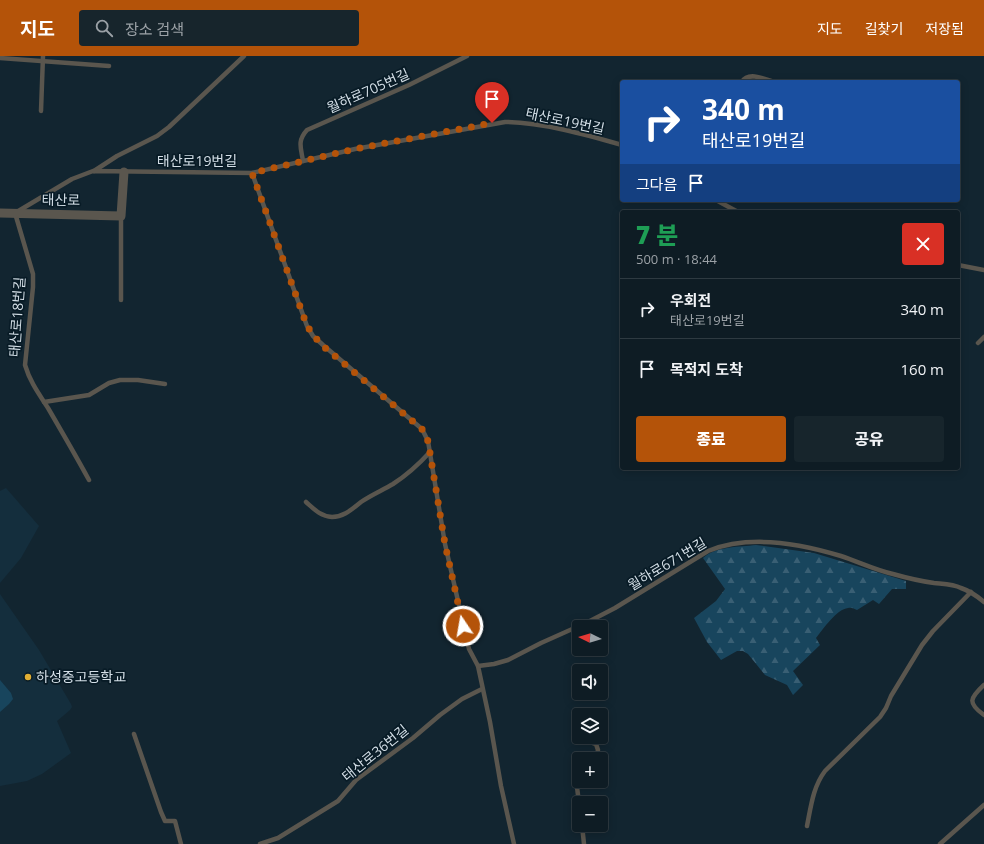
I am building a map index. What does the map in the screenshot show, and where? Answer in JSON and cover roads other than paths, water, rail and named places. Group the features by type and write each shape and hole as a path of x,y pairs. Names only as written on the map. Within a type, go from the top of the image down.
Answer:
{"street":[{"path":"121,216 124,172"},
{"name":"태산로","path":"0,213 121,216"}],"lane":[{"path":"41,111 44,56"},
{"path":"93,171 117,156 150,140 169,126 244,56"},
{"name":"월하로705번길","path":"303,161 300,143 302,136 307,130 409,85 467,56"},
{"path":"0,58 109,66"},
{"path":"743,80 750,76 768,80"},
{"name":"태산로19번길","path":"15,213 72,179 93,171 252,173 355,149 504,122 516,122 567,131 620,144"},
{"path":"252,173 307,326 323,346 422,429 428,441 445,544 468,643 478,666 501,786 514,844"},
{"path":"720,202 734,210"},
{"name":"태산로18번길","path":"15,213 33,274 25,366 28,376 89,480"},
{"path":"121,216 121,300"},
{"path":"960,265 984,270"},
{"path":"978,343 984,337"},
{"path":"44,402 89,395 109,383 120,380 138,380 165,384"},
{"path":"306,502 316,512 324,516 334,517 344,515 410,472 430,452"},
{"name":"월하로671번길","path":"478,666 508,660 588,622 616,608 708,551 722,545 737,542 770,542 818,550 842,556 887,573 915,580 959,587 971,592 984,602"},
{"path":"807,826 819,779 825,771 880,717 886,708 890,696 922,645 933,631 971,592"},
{"path":"984,685 974,694 972,700 976,709 984,715"},
{"name":"태산로36번길","path":"260,844 278,838 338,801 356,780 413,738 456,703 482,689"},
{"path":"134,734 161,812 165,821 175,821 181,844"},
{"path":"940,844 984,806"},
{"path":"583,832 584,844"}],"place":[{"name":"하성중고등학교","path":"28,677"}]}
